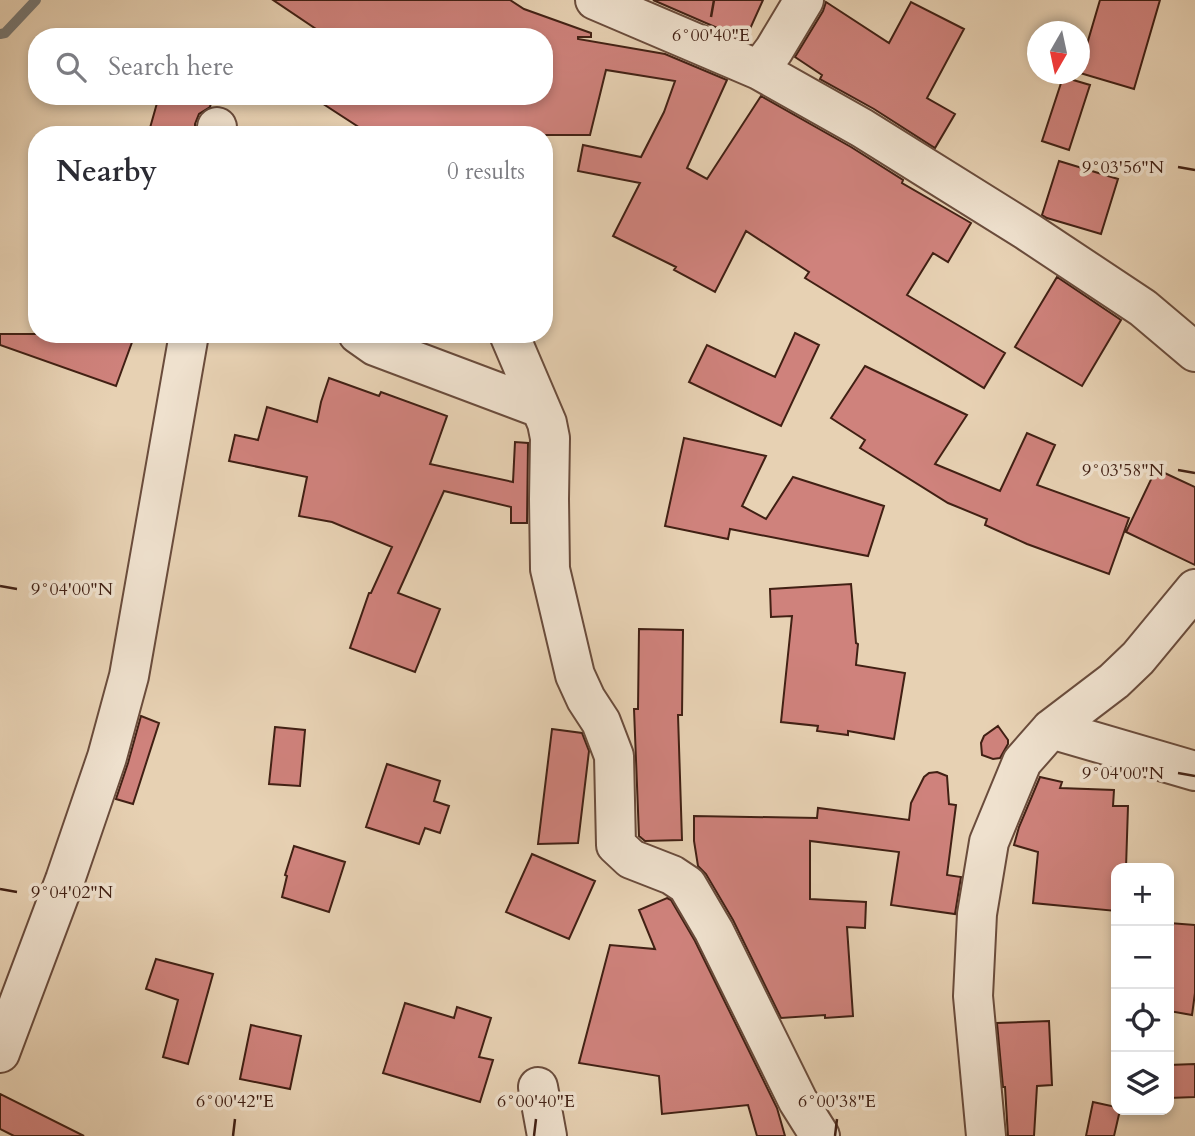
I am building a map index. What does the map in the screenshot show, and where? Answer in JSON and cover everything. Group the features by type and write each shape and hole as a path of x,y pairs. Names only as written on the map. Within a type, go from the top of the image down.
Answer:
{"street":[{"path":"595,0 759,70 862,128 1027,231 1143,308 1195,352"},
{"path":"759,70 804,0"},
{"path":"0,1053 74,855 107,757 129,676 187,343"},
{"path":"371,343 540,408"},
{"path":"513,343 547,423 550,438 550,569 575,675 601,722 614,756 616,845 631,859 672,875 687,885 714,931 798,1101 820,1136"},
{"path":"986,1136 973,996 977,914 989,842 1022,762 1051,729 1114,681 1138,658 1195,589"},
{"path":"1051,729 1195,771"},
{"path":"538,1087 547,1136"}],"building":[{"path":"273,0 510,0 524,9 591,33 591,37 578,39 665,54 727,80 687,168 707,179 761,96 851,147 903,180 902,183 971,223 948,262 933,253 907,295 1005,353 984,388 805,278 809,272 746,231 715,292 674,270 676,267 613,236 640,183 578,171 583,145 641,157 664,112 675,81 606,70 590,135 553,135 553,126 357,126 325,105 553,105 553,28 315,28"},
{"path":"653,0 763,0 745,40"},
{"path":"1100,0 1160,0 1134,89 1090,76 1090,34"},
{"path":"826,2 889,43 911,2 964,29 927,98 955,114 935,148 820,79 822,75 795,57"},
{"path":"1061,84 1090,85 1069,150 1042,141"},
{"path":"156,105 210,105 199,114 195,126 151,126"},
{"path":"1059,161 1118,179 1101,234 1042,215"},
{"path":"1057,277 1121,320 1082,386 1015,347"},
{"path":"795,333 819,345 781,426 689,382 707,345 775,377"},
{"path":"0,334 28,334 28,343 132,343 116,386 0,345"},
{"path":"865,366 967,415 935,464 1000,491 1027,433 1055,445 1037,485 1129,518 1109,574 1027,544 985,525 987,519 948,503 860,448 865,440 831,418"},
{"path":"329,378 379,396 381,392 447,416 430,464 513,482 515,442 528,443 527,523 511,523 511,507 444,491 398,593 440,609 415,672 350,648 369,593 392,547 332,522 299,516 307,477 229,461 235,435 258,440 267,407 317,422"},
{"path":"684,438 766,456 742,506 766,519 793,477 884,506 868,556 730,529 728,539 665,526"},
{"path":"1156,469 1195,487 1195,565 1126,532"},
{"path":"851,584 858,644 856,665 905,673 894,739 848,731 848,735 817,731 818,726 781,722 792,616 771,617 770,589"},
{"path":"639,629 683,630 682,715 678,715 682,840 645,841 639,836 634,709 638,709"},
{"path":"141,716 159,723 133,804 116,799"},
{"path":"998,726 1008,744 1000,758 993,759 982,755 981,743 984,736"},
{"path":"275,727 305,730 300,786 269,784"},
{"path":"552,729 582,733 589,751 578,843 538,844"},
{"path":"387,764 440,781 434,801 449,806 440,833 425,828 419,844 366,827"},
{"path":"937,772 947,776 949,804 956,805 947,875 961,877 955,914 891,905 899,852 810,841 810,899 866,902 865,928 847,927 853,1016 781,1018 733,920 706,874 698,866 694,816 817,818 818,808 909,820 911,803 924,777"},
{"path":"1040,777 1062,782 1060,788 1114,790 1113,806 1128,806 1126,863 1111,863 1111,911 1033,903 1038,852 1014,845"},
{"path":"294,846 345,862 329,912 282,897 287,876 285,875"},
{"path":"532,854 595,881 569,939 506,912"},
{"path":"667,898 671,900 695,941 777,1108 785,1136 757,1136 748,1105 662,1114 659,1076 579,1063 610,945 655,949 639,910"},
{"path":"1174,923 1195,925 1195,993 1192,1015 1174,1012"},
{"path":"156,959 213,974 188,1064 163,1057 178,1000 146,989"},
{"path":"405,1003 454,1018 457,1007 491,1018 479,1057 493,1060 480,1102 383,1073"},
{"path":"1049,1021 1052,1085 1037,1086 1034,1136 1008,1136 997,1023"},
{"path":"251,1025 301,1036 290,1089 240,1079"},
{"path":"1195,1064 1195,1097 1174,1098 1174,1065"},
{"path":"0,1094 84,1136 14,1136 0,1129"},
{"path":"1093,1102 1111,1106 1111,1115 1119,1115 1114,1136 1086,1136"}],"waterway":[{"path":"0,34 5,33 36,0"}]}
